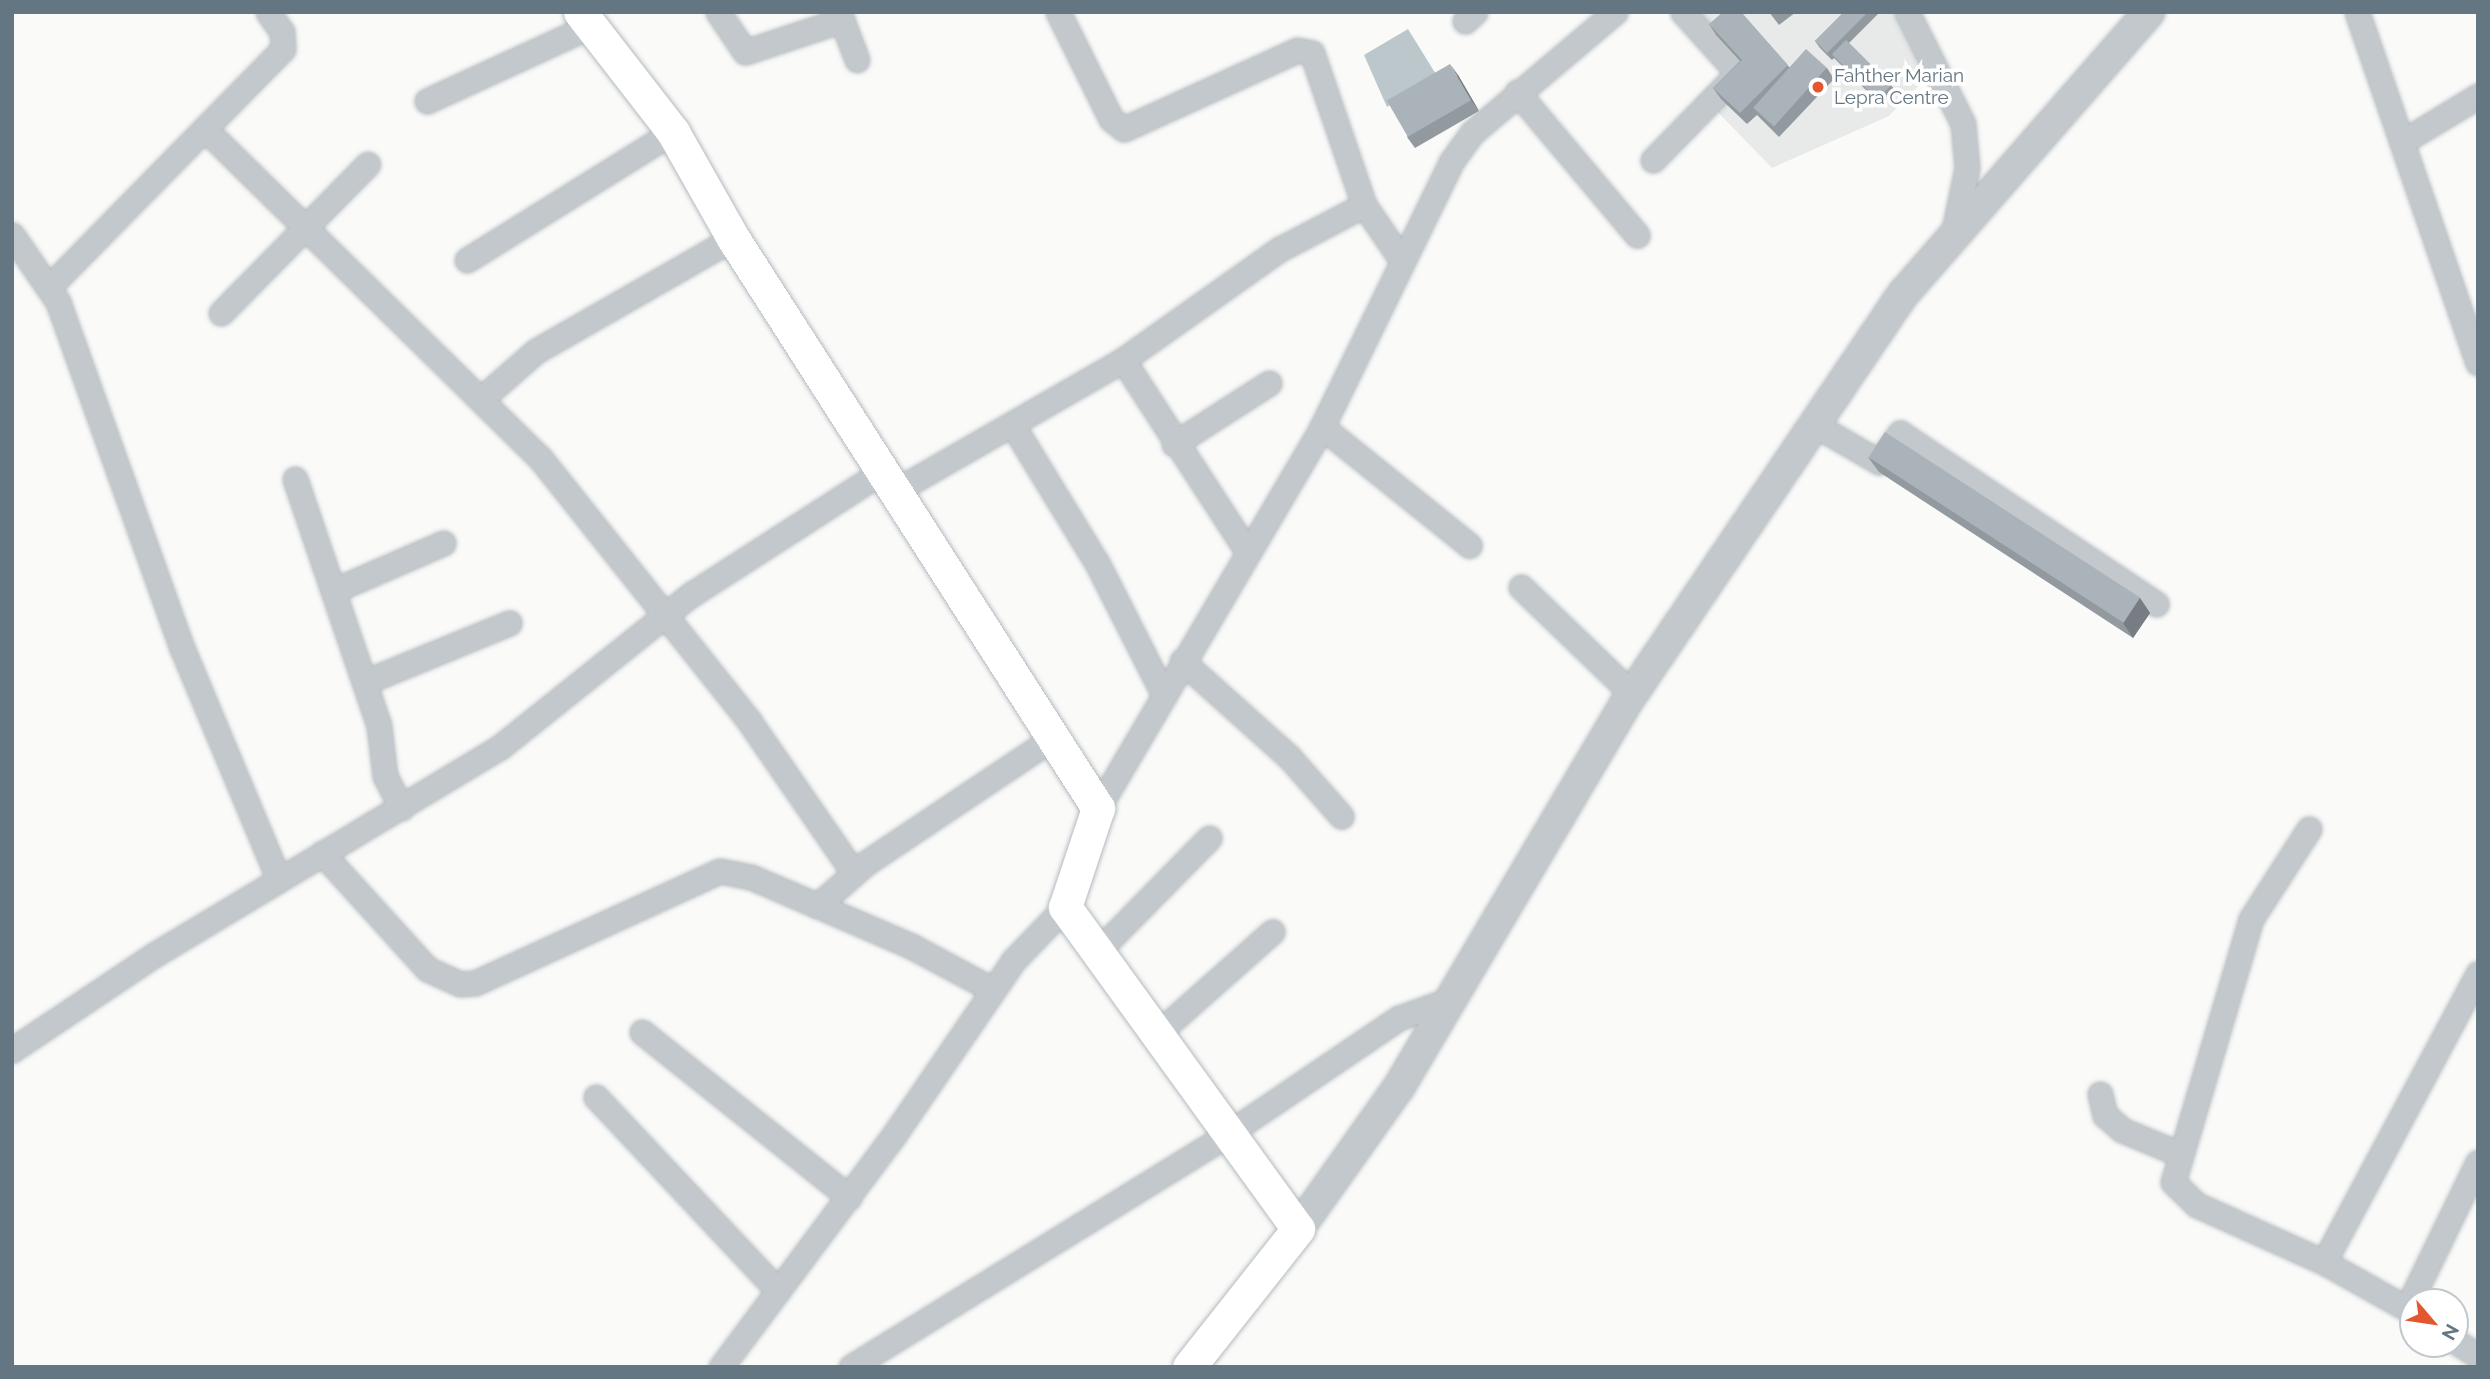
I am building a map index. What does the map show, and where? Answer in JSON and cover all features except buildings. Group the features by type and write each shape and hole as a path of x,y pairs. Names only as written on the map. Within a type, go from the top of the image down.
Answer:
{"main road":[{"path":"584,19 673,132 733,238 1098,808 1065,907 1226,1135 1298,1229 1189,1367"}],"street":[{"path":"50,286 283,49 282,32 268,12"},
{"path":"718,12 745,52 841,16 856,60"},
{"path":"1058,12 1111,119 1124,129 1297,50 1312,53 1364,205 1402,259"},
{"path":"1098,808 1322,427 1451,162 1517,92 1615,12"},
{"path":"1653,160 1741,70 1683,12"},
{"path":"1907,12 1963,124 1968,168 1954,230"},
{"path":"1298,1229 1399,1087 1632,694 1954,230 2149,12"},
{"path":"2357,12 2478,363"},
{"path":"427,101 584,19"},
{"path":"1517,92 1637,235"},
{"path":"2402,142 2478,96"},
{"path":"205,129 540,458 668,614 853,872"},
{"path":"467,260 673,132"},
{"path":"221,313 368,164"},
{"path":"12,1049 278,878 401,808 500,747 668,614 890,481 1012,424 1123,360 1280,249 1364,205"},
{"path":"12,235 50,286 182,648 278,878"},
{"path":"481,399 536,351 733,238"},
{"path":"1123,360 1174,444 1247,551"},
{"path":"1174,444 1269,383"},
{"path":"1012,424 1097,563 1164,695"},
{"path":"1817,426 1879,462 1900,433 2156,604"},
{"path":"1322,427 1469,545"},
{"path":"295,480 365,682 385,776 401,808"},
{"path":"335,590 443,542"},
{"path":"1521,587 1632,694"},
{"path":"365,682 509,623"},
{"path":"1182,661 1289,757 1341,816"},
{"path":"817,906 853,872 1053,738"},
{"path":"2309,829 2251,919 2173,1182 2182,1196 2323,1262 2399,1304"},
{"path":"1097,952 1209,838"},
{"path":"322,853 428,969 460,984 475,983 720,871 817,906 993,990"},
{"path":"721,1367 849,1197 993,990 1065,907"},
{"path":"1157,1034 1272,932"},
{"path":"2323,1262 2478,974"},
{"path":"851,1367 1226,1135 1399,1018 1451,999"},
{"path":"642,1032 849,1197"},
{"path":"2100,1094 2105,1115 2122,1130 2180,1154"},
{"path":"596,1097 778,1291"},
{"path":"2420,1288 2478,1162"}],"shaded area":[{"name":"Fahther Marian Lepra Centre","path":"1689,12 1897,12 1930,74 1889,116 1772,168 1707,101 1739,66"},
{"path":"1408,29 1437,76 1387,107 1364,55"}],"place":[{"name":"Fahther Marian Lepra Centre","path":"1818,87"}]}
